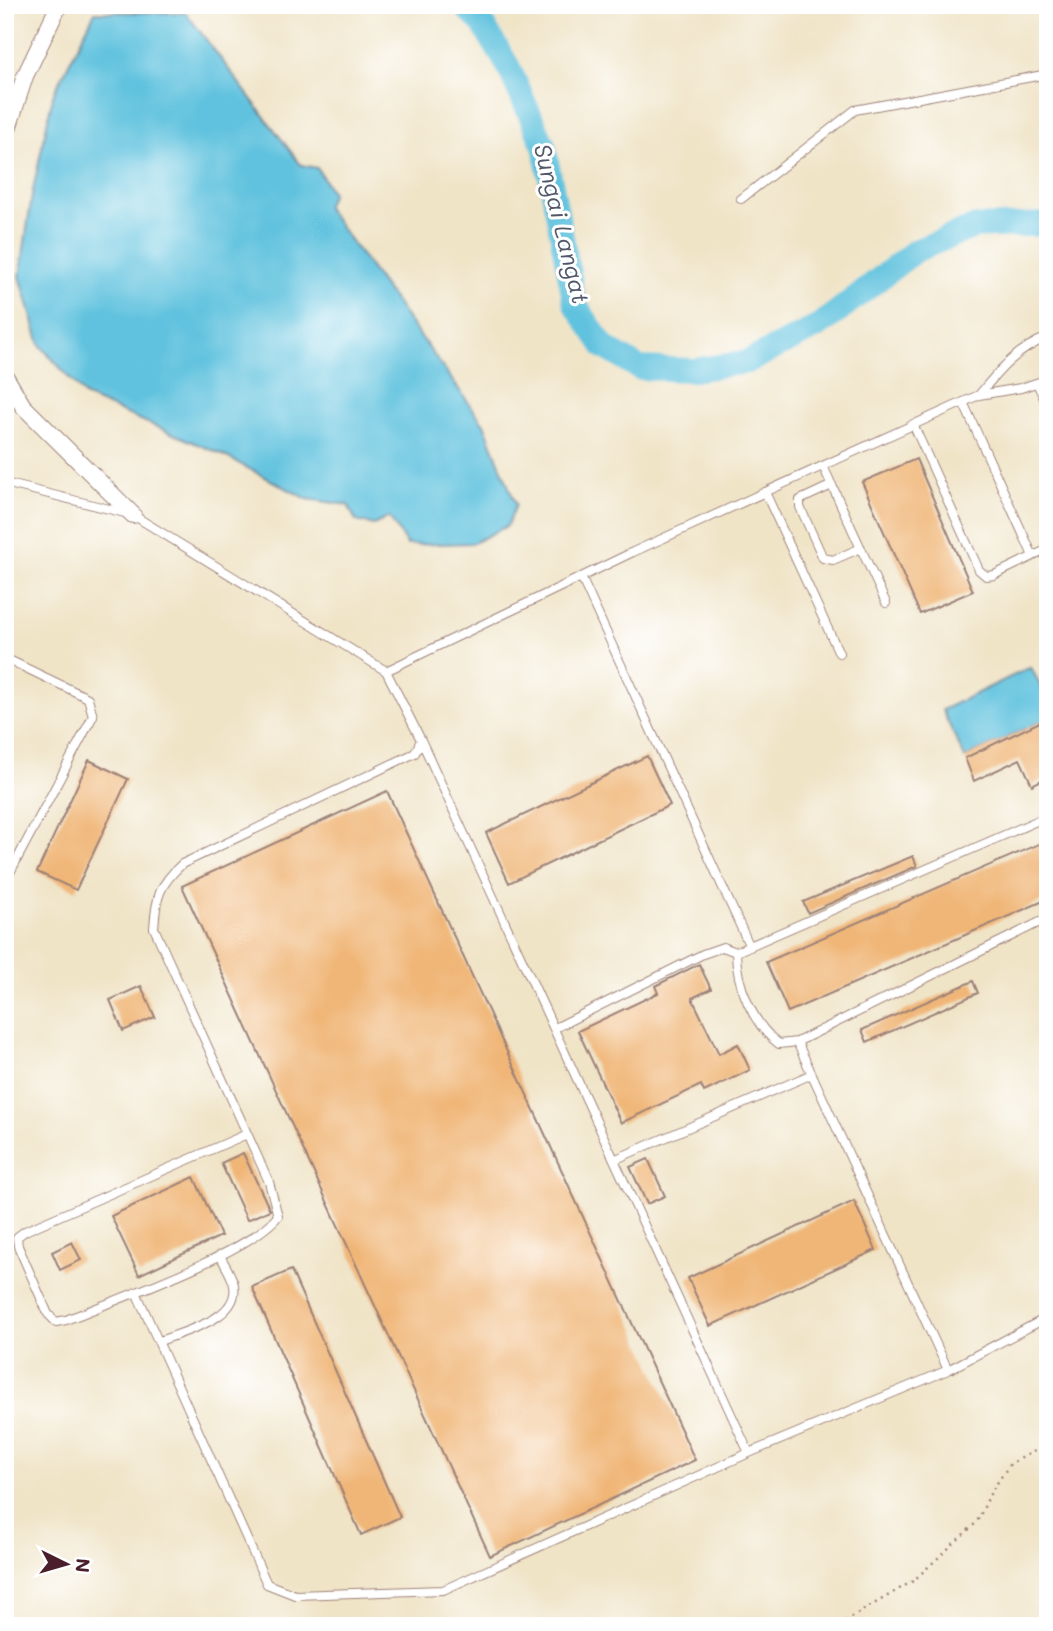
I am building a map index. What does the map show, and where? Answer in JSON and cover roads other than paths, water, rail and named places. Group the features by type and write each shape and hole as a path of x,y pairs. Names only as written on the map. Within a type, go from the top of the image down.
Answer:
{"street":[{"path":"5,138 25,76 59,5"},
{"path":"5,376 23,406 133,515"}],"lane":[{"path":"741,199 855,110 1048,74"},
{"path":"979,395 1006,362 1034,342 1048,337"},
{"path":"386,671 581,577 963,402 979,395 1048,379"},
{"path":"1037,383 1048,407"},
{"path":"963,402 1033,556"},
{"path":"914,424 979,570 986,576 994,575 1048,549"},
{"path":"823,466 886,603"},
{"path":"5,483 133,515 386,671 421,740 616,1159 749,1453"},
{"path":"832,485 800,500 800,507 823,558 833,560 861,548"},
{"path":"765,492 839,653"},
{"path":"581,577 750,947"},
{"path":"5,658 88,698 93,716 5,882"},
{"path":"247,1134 25,1231 17,1237 18,1246 48,1314 56,1322 136,1292 220,1255 268,1229 278,1216 269,1182 154,928 156,902 165,880 182,864 415,754 421,740"},
{"path":"555,1028 703,954 723,947 736,952 750,947 1048,816"},
{"path":"736,952 736,974 765,1033 779,1044 797,1042 1048,918"},
{"path":"797,1042 948,1370"},
{"path":"616,1159 812,1074"},
{"path":"159,1341 226,1312 234,1302 234,1284 220,1255"},
{"path":"136,1292 267,1584 295,1595 443,1590 749,1453 948,1370 1048,1317"}],"water":[{"path":"95,12 186,13 301,165 317,168 332,193 326,207 484,424 516,505 507,526 473,543 407,545 389,517 374,525 356,521 348,505 307,499 221,454 86,397 40,345 20,276 32,195 53,95"},
{"path":"1031,667 1048,702 1048,718 965,758 942,710"}],"waterway":[{"name":"Sungai Langat","path":"463,5 482,23 508,66 544,146 575,304 604,347 639,368 693,370 747,362 819,326 915,251 974,227 1048,224"}]}
